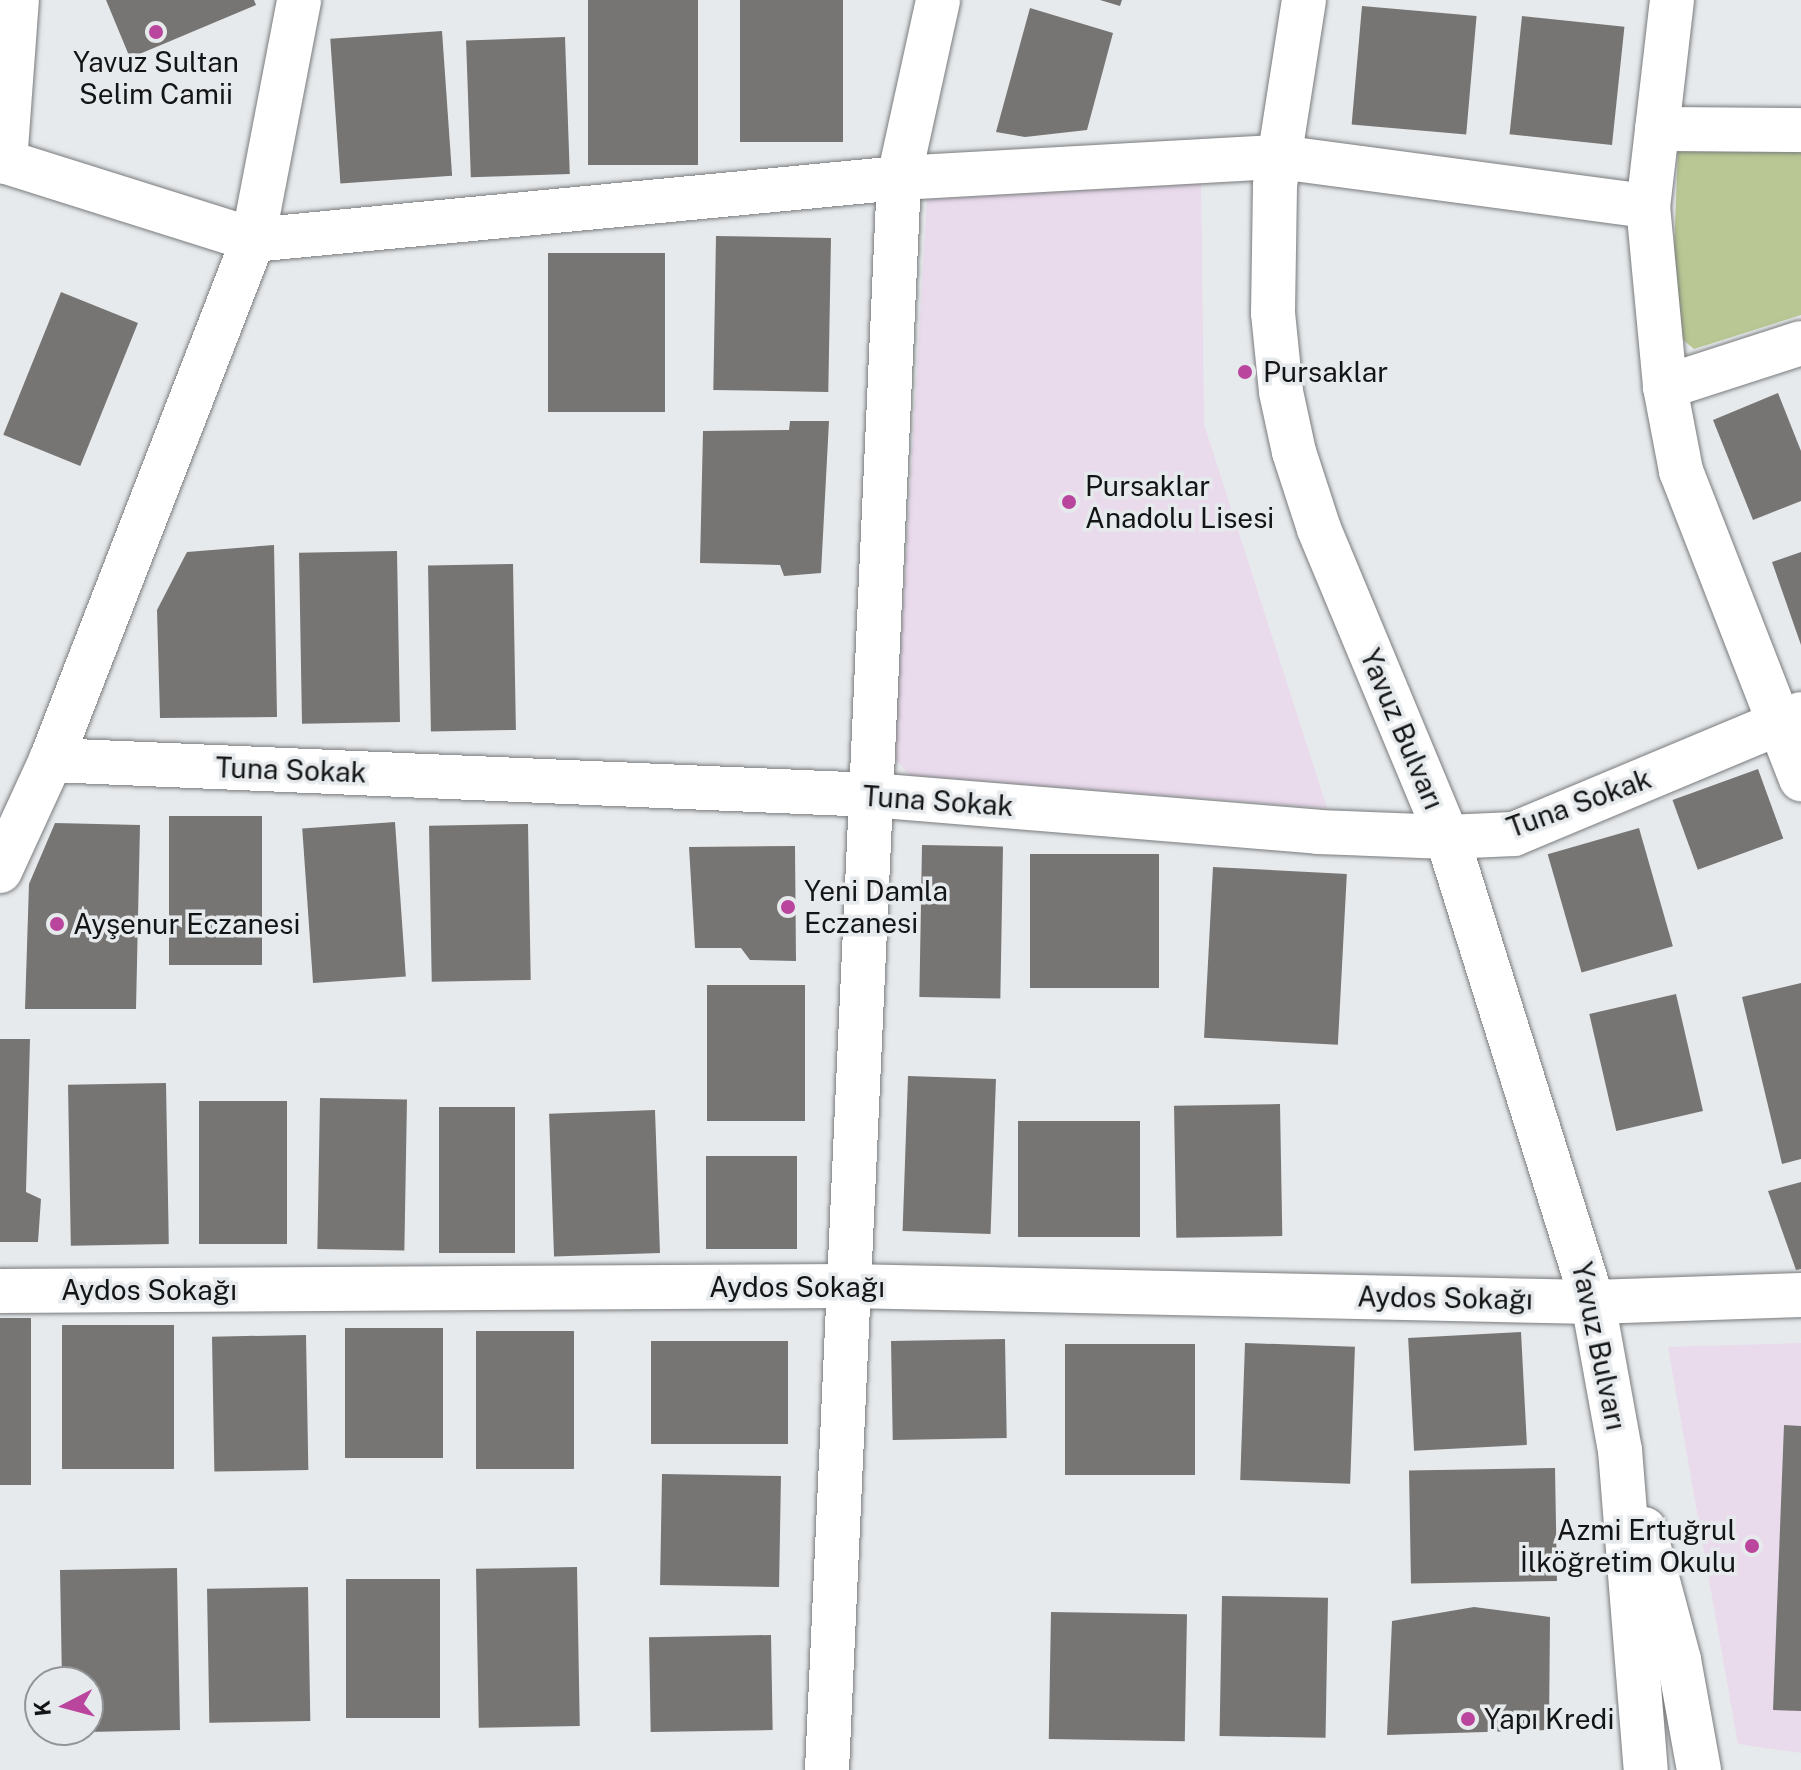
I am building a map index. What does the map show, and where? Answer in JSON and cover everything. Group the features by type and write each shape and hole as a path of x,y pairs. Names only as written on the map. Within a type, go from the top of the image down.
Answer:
{"street":[{"path":"17,0 2,161 253,240 899,178 1279,157 1648,206"},
{"path":"0,871 51,760 253,240 299,0"},
{"path":"827,1770 899,178 938,0"},
{"name":"Yavuz Bulvarı","path":"1304,0 1279,157 1274,215 1273,313 1281,392 1294,452 1319,529 1447,837 1539,1120 1593,1302 1620,1450 1646,1770"},
{"path":"1672,0 1648,206 1665,387 1681,471 1789,718 1801,779"},
{"path":"1657,129 1801,130"},
{"path":"1665,387 1801,343"},
{"name":"Tuna Sokak","path":"51,760 871,795 1318,832 1447,837 1514,834 1789,718"},
{"name":"Aydos Sokağı","path":"0,1291 848,1286 1593,1302 1801,1295"},
{"name":"Yavuz Bulvarı","path":"1620,1450 1662,1588 1699,1770"}],"shaded area":[{"name":"Pursaklar Anadolu Lisesi","path":"1201,181 1204,424 1327,808 910,776 894,757 927,199"},
{"name":"Azmi Ertuğrul İlköğretim Okulu","path":"1801,1343 1801,1753 1738,1744 1668,1347"}],"green space":[{"path":"1678,148 1801,152 1801,315 1694,349 1671,330"}],"building":[{"name":"Yavuz Sultan Selim Camii","path":"106,0 254,0 256,5 130,58"},
{"path":"588,0 698,0 698,165 588,165"},
{"path":"740,0 843,0 843,142 740,142"},
{"path":"1100,0 1122,0 1120,6"},
{"path":"1362,6 1477,16 1466,135 1352,125"},
{"path":"1030,8 1113,33 1087,130 1025,137 996,132"},
{"path":"1522,16 1624,27 1612,145 1510,134"},
{"path":"442,31 452,176 340,183 330,39"},
{"path":"565,37 570,174 471,177 466,40"},
{"path":"716,236 831,238 828,392 713,390"},
{"path":"548,253 665,253 665,412 548,412"},
{"path":"61,292 138,323 80,466 3,435"},
{"path":"1778,393 1801,451 1801,501 1753,520 1713,420"},
{"path":"790,421 829,421 821,573 784,576 780,565 700,563 703,431 789,430"},
{"path":"274,545 277,717 160,718 157,610 187,552"},
{"path":"397,551 400,722 302,724 299,553"},
{"path":"1801,552 1801,645 1772,562"},
{"path":"513,564 516,730 431,731 428,565"},
{"path":"1758,769 1783,839 1698,870 1672,800"},
{"path":"169,816 262,816 262,965 169,965"},
{"path":"395,822 406,977 313,983 302,828"},
{"path":"55,823 140,825 136,1009 25,1009 29,884"},
{"path":"528,824 531,980 432,982 429,826"},
{"path":"1639,828 1673,946 1582,972 1548,854"},
{"path":"922,845 1003,846 1000,998 919,997"},
{"path":"795,846 796,961 750,960 741,948 695,948 689,847"},
{"path":"1030,854 1159,854 1159,988 1030,988"},
{"path":"1213,867 1347,874 1338,1045 1204,1038"},
{"path":"1801,983 1801,1159 1782,1164 1742,997"},
{"path":"707,985 805,985 805,1121 707,1121"},
{"path":"1676,994 1703,1111 1616,1131 1589,1014"},
{"path":"0,1039 30,1039 26,1192 41,1199 38,1242 0,1242"},
{"path":"908,1076 996,1079 991,1234 903,1231"},
{"path":"166,1083 169,1244 71,1246 68,1085"},
{"path":"320,1098 407,1100 404,1250 317,1249"},
{"path":"199,1101 287,1101 287,1244 199,1244"},
{"path":"1280,1104 1282,1236 1176,1238 1174,1106"},
{"path":"439,1107 515,1107 515,1253 439,1253"},
{"path":"655,1110 660,1253 554,1257 549,1114"},
{"path":"1018,1121 1140,1121 1140,1237 1018,1237"},
{"path":"706,1156 797,1156 797,1249 706,1249"},
{"path":"1801,1182 1801,1269 1796,1270 1768,1191"},
{"path":"0,1318 31,1318 31,1485 0,1485"},
{"path":"62,1325 174,1325 174,1469 62,1469"},
{"path":"345,1328 443,1328 443,1458 345,1458"},
{"path":"476,1331 574,1331 574,1469 476,1469"},
{"path":"1521,1332 1527,1445 1414,1451 1408,1338"},
{"path":"306,1335 308,1470 214,1472 212,1337"},
{"path":"1005,1339 1007,1438 893,1440 891,1341"},
{"path":"651,1341 788,1341 788,1444 651,1444"},
{"path":"1245,1343 1355,1347 1350,1484 1240,1480"},
{"path":"1065,1344 1195,1344 1195,1475 1065,1475"},
{"path":"1784,1425 1801,1426 1801,1711 1773,1710"},
{"path":"1555,1468 1557,1581 1411,1584 1409,1471"},
{"path":"662,1474 781,1476 779,1587 660,1585"},
{"path":"577,1567 580,1726 479,1728 476,1569"},
{"path":"177,1568 180,1730 104,1732 104,1666 62,1666 60,1570"},
{"path":"346,1579 440,1579 440,1718 346,1718"},
{"path":"308,1587 310,1721 209,1723 207,1589"},
{"path":"1222,1596 1328,1598 1326,1738 1220,1736"},
{"path":"1474,1607 1550,1617 1549,1730 1387,1735 1392,1621"},
{"path":"1051,1612 1187,1614 1185,1741 1049,1739"},
{"path":"771,1635 773,1730 651,1732 649,1637"}],"place":[{"name":"Yavuz Sultan Selim Camii","path":"156,32"},
{"name":"Pursaklar","path":"1245,372"},
{"name":"Pursaklar Anadolu Lisesi","path":"1069,502"},
{"name":"Yeni Damla Eczanesi","path":"788,907"},
{"name":"Ayşenur Eczanesi","path":"57,924"},
{"name":"Azmi Ertuğrul İlköğretim Okulu","path":"1752,1546"},
{"name":"Yapı Kredi","path":"1468,1719"}]}
